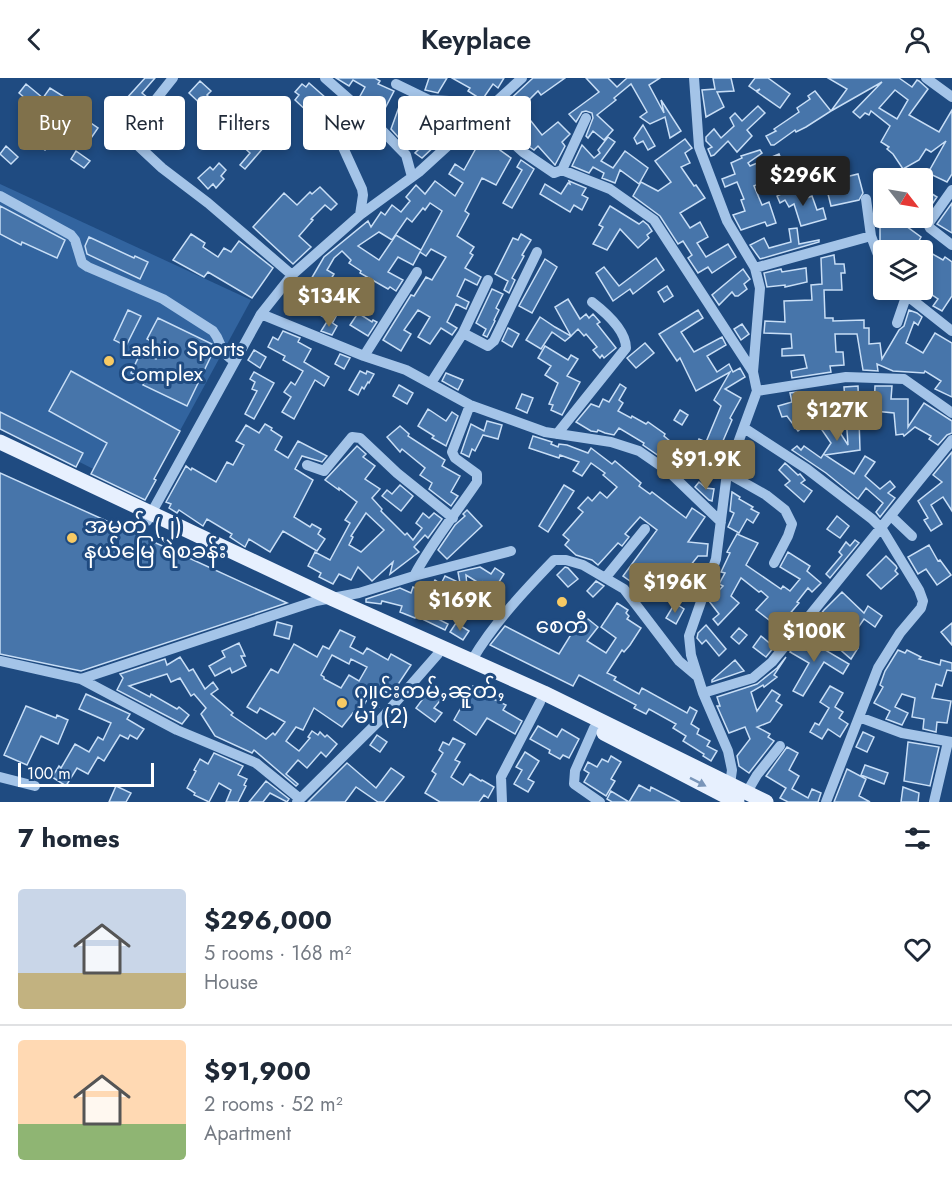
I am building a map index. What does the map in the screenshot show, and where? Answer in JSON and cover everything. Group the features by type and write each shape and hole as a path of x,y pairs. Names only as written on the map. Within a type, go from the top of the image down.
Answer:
{"main road":[{"path":"0,442 316,601 438,654 742,797 766,802"},
{"path":"0,453 554,698 730,784 742,797"}],"street":[{"path":"173,78 134,127 132,140 162,168 208,203 292,275"},
{"path":"325,78 366,114 406,155 412,177"},
{"path":"503,96 522,78"},
{"path":"694,78 699,147 727,221 755,268 760,288 753,372 757,391 727,473 716,559 689,636 691,655 703,693 728,751 732,770 730,784"},
{"path":"926,78 952,97"},
{"path":"396,84 422,96"},
{"path":"562,170 586,118"},
{"path":"344,150 362,189 360,215"},
{"path":"149,517 261,314 292,275 360,215 412,177 442,150"},
{"path":"521,150 554,173 562,170 610,189 654,220 753,372"},
{"path":"952,190 928,224 952,245"},
{"path":"0,196 71,235 75,240 82,263 88,267 163,299 213,331 218,336 221,351 234,361"},
{"path":"866,200 873,241"},
{"path":"755,268 871,236"},
{"path":"463,333 488,346 491,345 537,252"},
{"path":"364,356 417,272"},
{"path":"430,383 463,333 489,280"},
{"path":"897,323 901,300"},
{"path":"913,300 952,331"},
{"path":"557,434 626,348 626,342 610,316 592,302"},
{"path":"261,314 364,356 406,370 470,405 545,432 611,442 639,451 668,471 721,522"},
{"path":"757,391 846,377 904,379 952,413"},
{"path":"414,576 429,547 453,518 478,477 455,458 452,452 470,405"},
{"path":"744,428 807,469 872,519 882,529 919,590 923,601 921,608 900,633 878,668 826,802"},
{"path":"307,465 321,472 324,471 352,437 360,438 397,473 453,518"},
{"path":"703,693 753,678 772,662 952,440"},
{"path":"727,473 766,495 785,510 792,524 774,563"},
{"path":"891,516 912,536"},
{"path":"606,577 645,528"},
{"path":"81,679 316,601 333,599 511,551"},
{"path":"472,660 485,639 527,588 554,560 566,560 583,565 624,588 679,661 698,677"},
{"path":"0,661 81,679 177,730 256,763 298,800 381,719 438,654"},
{"path":"502,802 501,777 540,702"},
{"path":"859,717 902,733 950,742 934,802"},
{"path":"594,728 575,771 574,784 600,802"},
{"path":"742,797 780,746"},
{"path":"0,777 35,786"}],"shaded area":[{"name":"Lashio Sports Complex","path":"0,184 251,300 145,495 0,422"}],"building":[{"path":"145,78 155,78 142,93 146,96 129,96"},
{"path":"336,78 375,78 380,81 378,84 394,91 386,106 386,96 360,96 365,87 353,80 349,86"},
{"path":"429,78 447,78 438,93 425,90"},
{"path":"452,78 504,78 498,88 493,84 485,96 476,96 468,91 470,88"},
{"path":"533,78 565,78 541,95 538,91 531,98 531,96 514,96"},
{"path":"586,78 608,78 617,87 627,78 660,78 649,85 664,113 661,100 681,131 670,138 665,117 650,124 640,117 647,112 631,84 597,115 613,130 604,140 593,131 588,138 586,136 593,118 592,113 582,112 576,122 569,114 599,92"},
{"path":"713,78 731,78 734,91 717,92 724,107 706,117 702,90 715,89"},
{"path":"755,78 768,78 790,94 780,108 757,92 760,89 756,91 749,86"},
{"path":"828,78 899,78 912,87 917,80 919,81 928,89 909,115 939,132 952,110 952,174 947,182 933,175 933,168 931,168 946,141 931,152 926,149 919,160 902,168 887,149 889,147 881,142 890,126 871,111 869,115 865,113 860,118 853,112 882,82 831,111 847,89","holes":["895,90 908,100 897,119 879,108"]},
{"path":"200,81 211,91 208,96 197,96 197,101 189,93"},
{"path":"309,83 324,96 303,96 303,108 295,100 299,95 295,92 302,84 306,87"},
{"path":"26,84 41,96 22,96 19,93"},
{"path":"50,88 63,96 44,96"},
{"path":"815,91 831,111 771,145 766,136 776,131 774,129 799,112 797,108 810,99 808,96"},
{"path":"758,106 765,113 747,130 752,136 737,152 728,141 711,156 708,149 712,147 706,141 706,137 714,129 721,138 734,126 730,118 735,113 742,121"},
{"path":"398,110 398,137 391,129"},
{"path":"531,121 542,135 558,122 570,134 562,142 565,146 555,165 538,146 534,150 531,148"},
{"path":"92,124 98,128 92,137"},
{"path":"643,125 655,146 648,150 643,141 637,144 634,138"},
{"path":"608,137 615,142 601,161 613,168 625,151 648,168 639,184 620,170 615,183 602,178 604,173 593,167 589,173 572,166 582,145 594,158 600,153 598,150"},
{"path":"685,139 692,148 685,153 690,163 681,167 705,198 680,213 690,228 700,222 708,237 697,243 706,257 728,244 736,257 712,273 708,267 698,273 688,258 692,255 683,241 678,244 660,216 633,196 641,182 658,191 671,182 655,161"},
{"path":"6,146 18,157 11,164 0,154"},
{"path":"247,150 261,150 245,169 240,165 250,153"},
{"path":"418,150 430,150 422,158 415,153"},
{"path":"475,150 500,150 511,158 496,185 482,178 465,211 469,214 457,236 474,247 470,253 473,255 465,268 481,277 477,285 465,279 457,296 469,302 466,309 456,304 447,322 457,328 452,335 441,328 430,344 418,337 430,317 418,310 404,330 411,334 401,351 383,340 411,295 414,296 426,277 432,280 446,257 431,249 426,256 420,252 442,211 430,203 412,222 407,218 392,240 379,232 358,246 379,260 396,235 421,250 413,265 398,257 388,272 403,280 396,291 360,273 361,271 349,263 351,260 342,251 334,258 327,270 334,274 328,284 340,291 333,302 341,307 333,322 297,303 324,257 368,221 371,227 381,212 385,215 392,205 401,212 410,201 406,197 416,185 425,194 435,181 455,196 463,183 449,174 455,164 464,170"},
{"path":"760,150 762,153 748,163 750,166 779,154 783,164 768,169 772,178 754,186 762,205 769,202 776,223 767,226 765,222 741,230 733,215 745,211 741,200 744,199 737,182 725,187 722,179 735,174 731,163 742,158 741,156"},
{"path":"76,151 90,161 84,168 71,159"},
{"path":"521,160 534,169 512,208 503,203 522,170 517,167"},
{"path":"219,163 226,170 221,176 224,179 216,188 213,184 208,189 198,178 210,167 213,170"},
{"path":"858,174 863,193 859,200 831,206 825,182"},
{"path":"569,181 586,188 582,195 588,198 582,210 574,205 570,212 540,194 545,184 561,194 568,183 570,184"},
{"path":"320,187 337,204 331,210 325,205 311,219 313,220 299,236 311,247 293,264 253,227 284,193 297,205 310,192 312,194"},
{"path":"795,187 801,200 812,196 817,210 823,208 826,219 801,226 794,204 789,207 785,200 780,203 777,196"},
{"path":"952,203 952,233 937,224"},
{"path":"0,206 65,240 57,258 22,242 21,245 0,234"},
{"path":"610,206 639,224 643,221 652,231 647,235 649,238 638,248 620,229 607,250 593,244 603,227 599,225"},
{"path":"797,228 799,244 819,240 819,242 760,259 750,245 764,238 769,248 791,242 789,229"},
{"path":"880,228 909,228 921,237 919,240 880,240"},
{"path":"191,234 205,243 203,247 218,257 224,248 231,252 239,241 273,268 252,298 208,272 204,277 173,260"},
{"path":"521,234 531,240 512,278 515,280 509,293 504,290 508,281 495,274 513,238 518,240"},
{"path":"89,237 148,262 140,279 87,254 85,246"},
{"path":"933,254 943,260 945,257 952,262 952,296 942,311 933,306 938,299 933,296"},
{"path":"834,255 835,264 844,264 845,273 841,273 842,290 824,290 825,318 833,318 833,321 864,320 864,328 869,328 869,344 880,343 882,359 899,330 904,326 909,310 917,313 922,317 918,325 914,322 906,343 923,353 935,333 952,343 952,397 935,389 941,381 925,371 924,373 893,371 877,364 878,371 863,370 857,334 835,334 836,352 843,352 844,365 830,366 831,372 792,378 791,371 807,368 804,355 782,356 782,349 792,348 791,334 764,333 765,321 785,322 784,301 812,300 811,285 822,284 821,258"},
{"path":"656,258 664,270 633,294 630,289 613,301 596,273 604,267 619,286"},
{"path":"545,259 557,267 532,313 519,306"},
{"path":"806,268 807,282 785,287 785,285 767,287 764,273 781,269 782,272"},
{"path":"743,269 750,279 744,284 747,289 738,296 732,292 719,305 712,295"},
{"path":"667,286 673,296 664,302 658,292"},
{"path":"492,289 503,294 496,308 499,310 495,321 487,337 483,335 486,329 476,323"},
{"path":"568,299 580,319 586,314 589,318 593,314 600,322 597,324 616,348 604,358 602,355 600,358 593,350 597,347 586,334 584,336 578,329 571,336 555,307"},
{"path":"128,310 141,316 126,346 114,340"},
{"path":"698,310 703,318 681,332 694,352 722,337 726,345 707,356 717,372 729,364 733,372 740,368 745,377 725,389 741,398 730,418 732,420 713,464 721,467 718,477 690,466 697,451 695,450 699,439 706,442 721,406 714,400 730,372 696,391 680,358 677,361 659,334"},
{"path":"358,313 372,322 373,320 377,322 368,336 350,325"},
{"path":"540,317 571,336 565,341 552,332 541,349 526,340"},
{"path":"158,318 212,344 214,350 187,406 143,385 146,380 131,373 141,352 156,359 162,347 147,339"},
{"path":"328,320 337,326 332,335 321,331"},
{"path":"742,324 749,334 741,340 734,329"},
{"path":"508,328 519,334 512,347 502,341"},
{"path":"283,331 300,338 298,342 311,349 304,362 329,377 324,386 315,380 294,419 282,412 291,397 284,392 291,382 295,385 303,371 283,360 285,356 268,347 273,337 278,340"},
{"path":"645,343 654,353 636,368 627,358"},
{"path":"545,346 568,360 571,355 578,359 567,376 580,382 562,415 551,410 553,405 549,404 558,383 545,375 551,366 538,358"},
{"path":"254,350 266,357 260,368 248,360"},
{"path":"340,354 350,358 344,369 335,364"},
{"path":"71,371 180,431 145,500 91,474 107,443 49,411"},
{"path":"360,371 374,374 358,395 349,390"},
{"path":"254,372 274,383 254,419 245,414 257,391 252,389 255,382 250,379"},
{"path":"446,373 463,380 458,390 442,381"},
{"path":"620,384 626,388 619,400 623,403 618,411 646,424 648,422 665,434 669,442 680,450 674,459 663,451 659,456 643,445 644,443 619,428 614,435 598,430 597,432 591,431 576,422 591,404 599,407 603,399 609,402"},
{"path":"399,385 413,393 407,404 393,396"},
{"path":"858,386 860,450 825,455 854,474 865,456 875,462 865,476 880,489 890,481 895,487 888,493 895,498 880,517 876,512 883,503 866,488 858,499 826,473 792,450 797,446 801,450 804,446 821,458 831,443 822,430 825,428 817,416 798,431 787,416 782,417 778,406 792,402 790,393 797,392 798,395 807,392 809,397 813,396 815,403 826,393 837,405 828,414 848,445 844,387"},
{"path":"875,386 892,386 891,399 908,399 908,427 924,403 952,421 952,433 938,445 929,439 931,436 915,427 904,436 903,434 896,435 894,413 874,411"},
{"path":"522,394 533,398 527,413 516,408"},
{"path":"428,409 446,421 452,412 458,416 446,446 418,426"},
{"path":"680,410 688,415 682,425 674,420"},
{"path":"0,412 83,453 76,467 0,429"},
{"path":"487,421 502,425 498,439 483,435 475,451 472,449 469,457 461,453 471,424 484,431"},
{"path":"265,424 282,437 275,450 288,458 298,441 327,456 322,462 302,456 295,469 313,480 294,517 310,527 312,524 321,529 318,534 325,539 317,551 283,531 270,552 249,539 245,547 230,537 232,534 207,519 203,526 179,510 177,513 169,508 171,504 166,502 186,466 216,482 227,462 233,465 244,445 236,441 246,425 259,433"},
{"path":"400,426 409,434 408,436 445,460 442,466 460,476 451,492 458,496 451,506 429,489 432,483 420,475 425,468 402,449 400,452 387,437"},
{"path":"533,436 552,442 551,444 558,447 559,444 567,445 588,453 591,448 612,464 615,461 641,483 639,486 650,494 652,492 686,518 692,508 705,517 688,542 708,544 707,556 698,556 690,566 693,568 687,576 671,564 646,597 639,592 641,589 623,576 657,530 640,517 625,534 629,537 622,546 618,543 598,565 592,560 576,555 565,545 569,540 563,535 583,512 578,508 588,497 592,501 600,492 607,498 617,487 603,475 605,473 591,463 582,476 573,471 579,462 529,448"},
{"path":"357,446 366,454 363,457 375,466 365,479 380,489 372,498 382,509 381,511 405,535 407,533 413,540 422,528 416,523 423,513 429,518 434,513 442,519 428,538 425,535 414,547 419,552 390,574 393,562 372,581 358,567 351,580 339,574 333,584 319,577 321,573 308,566 315,552 330,560 350,523 345,520 357,502 325,480","holes":["366,513 384,530 361,552 349,545 353,537 351,536"]},
{"path":"952,452 952,511 943,497 931,505 942,524 931,531 924,520 928,518 918,501 942,482 933,475"},
{"path":"785,463 798,475 800,474 805,480 801,483 812,491 804,502 785,485 790,481 779,470"},
{"name":"အမှတ် (၂) နယ်မြေ ရဲစခန်း","path":"0,473 287,603 81,671 0,654"},
{"path":"699,482 706,488 714,489 712,501 695,487"},
{"path":"400,485 413,496 401,511 382,496 387,490 392,494"},
{"path":"564,485 574,491 548,532 539,526"},
{"path":"732,492 759,513 753,523 747,519 739,533 728,527 734,513 730,511"},
{"path":"467,510 482,526 447,559 438,550 455,525 465,516 463,514"},
{"path":"837,516 849,526 840,538 827,529"},
{"path":"737,534 758,543 746,565 781,589 783,586 790,591 800,579 780,567 788,552 810,566 807,571 821,583 812,592 808,588 797,602 799,603 787,617 794,623 786,633 756,610 768,597 741,578 731,596 739,603 718,625 713,619 719,614 709,601 723,586 719,584 725,573 721,572 730,553 727,552"},
{"path":"855,540 859,543 830,578 826,574 842,555 839,552 846,542 850,546"},
{"path":"929,545 938,561 940,560 951,575 937,585 926,569 918,574 908,557"},
{"path":"886,556 896,566 895,571 898,574 881,589 867,575"},
{"path":"480,567 491,574 495,568 504,574 494,590 483,582 482,585 466,575 468,596 452,597 449,605 433,597 426,613 448,624 445,630 416,616 415,618 400,612 402,606 382,601 381,604 366,602 366,599 400,588 411,593 413,587 428,593 435,580 441,584 445,576 460,583 458,572"},
{"path":"565,567 578,579 568,587 557,575"},
{"path":"596,581 604,586 593,597 587,591"},
{"path":"842,592 864,613 868,606 882,616 875,627 864,619 848,642 858,648 851,659 813,626 824,610"},
{"path":"617,603 628,610 627,619 641,628 624,652 622,650 607,673 616,677 614,680 639,694 642,688 687,713 690,707 697,711 691,724 699,729 697,734 710,741 707,746 717,751 711,761 683,741 686,736 673,728 676,724 649,709 646,714 634,708 636,705 579,675 573,686 490,645 505,626 559,654 583,615 598,627 587,641 606,653 616,638 601,627"},
{"path":"675,603 684,609 676,624 666,618"},
{"path":"277,622 292,626 289,639 274,635"},
{"path":"456,623 469,631 463,640 450,632"},
{"path":"952,623 952,645 941,632"},
{"path":"706,625 726,649 719,656 706,640 702,644 697,638 698,633"},
{"path":"739,628 747,635 739,644 731,637"},
{"path":"340,630 355,637 350,647 363,654 367,648 388,660 391,654 411,665 391,695 381,689 372,701 368,698 358,715 353,713 342,727 314,708 303,730 296,727 286,741 299,751 310,738 308,737 312,731 318,735 320,732 325,737 327,735 337,744 326,757 321,752 307,768 298,760 286,774 298,784 296,786 254,750 252,753 215,736 201,714 206,708 194,694 191,696 180,678 171,682 167,674 129,686 150,697 151,694 177,709 179,707 189,715 182,724 117,690 123,678 120,674 165,659 167,665 180,657 189,671 193,669 205,689 213,682 218,689 211,694 233,713 231,715 266,739 273,733 275,735 285,722 260,708 257,713 247,707 271,669 278,673 294,644 317,657 323,646 329,649","holes":["332,655 349,664 351,659 367,667 359,681 349,675 341,688 321,675"]},
{"path":"804,634 803,637 849,664 843,674 824,662 803,696 793,691 809,663 790,652"},
{"path":"761,636 774,647 766,657 753,647"},
{"path":"239,643 245,656 241,656 246,666 232,673 230,668 215,676 209,666 225,657 222,651"},
{"path":"898,650 905,653 907,650 921,657 919,659 940,665 941,660 952,663 952,671 947,670 942,686 936,684 932,698 951,701 947,723 937,722 936,732 923,729 924,719 912,717 915,698 902,694 895,707 908,713 902,725 886,719 890,711 874,703 883,687 880,685 885,671"},
{"path":"786,657 774,675 777,677 764,687 763,685 751,692 757,711 772,690 780,695 776,701 782,705 770,722 757,727 770,734 768,737 774,741 749,773 739,766 737,756 750,739 745,727 729,733 717,706 720,706 717,697 757,684 777,668"},
{"path":"735,660 744,671 712,682 712,680"},
{"path":"473,686 484,692 483,694 506,705 503,710 522,721 515,734 487,718 476,735 454,720"},
{"path":"830,686 843,693 835,707 843,712 839,718 848,724 840,737 828,729 822,739 810,732 815,723 819,725 829,708 820,702"},
{"path":"431,688 443,697 434,708 442,713 435,722 416,708"},
{"path":"86,694 130,714 127,719 144,729 137,739 130,735 128,739 120,735 104,761 98,757 88,774 77,768 66,786 52,777 59,766 61,768 75,744 89,752 98,737 103,740 111,723 79,709"},
{"path":"26,706 56,718 57,715 68,720 58,744 41,736 27,765 4,755"},
{"path":"538,726 557,737 562,729 579,739 569,758 563,755 560,759 549,753 550,750 530,739"},
{"path":"863,732 874,737 867,752 856,747"},
{"path":"377,735 387,742 380,752 370,745"},
{"path":"453,738 465,744 455,760 460,762 451,777 463,785 470,774 482,780 494,787 488,798 484,795 479,802 440,802 425,793 436,774 432,771 443,753 439,750 443,742 449,745"},
{"path":"908,742 939,747 930,786 904,781"},
{"path":"787,747 798,753 789,770 799,776 792,789 808,798 812,789 821,793 818,802 788,802 780,798 786,788 766,776"},
{"path":"525,752 539,761 528,779 534,782 528,792 514,784 522,770 516,767"},
{"path":"214,753 243,766 238,775 247,779 238,802 226,802 231,790 219,783 209,802 194,795 195,793 187,788 200,759 208,764"},
{"path":"611,756 621,762 611,779 615,781 606,796 584,782 589,773 584,770 588,762 597,767 602,759 608,762"},
{"path":"347,763 376,788 391,768 404,777 384,802 378,802 356,787 345,802 308,802"},
{"path":"865,765 888,773 884,784 861,775"},
{"path":"847,769 866,779 859,796 870,802 834,802"},
{"path":"266,781 289,799 287,802 270,793 263,802 249,802"},
{"path":"639,785 650,791 651,787 680,802 629,802"},
{"path":"116,786 131,793 126,802 109,802"},
{"path":"903,787 919,793 918,802 901,802"},
{"path":"611,791 629,802 612,802 607,799"}],"place":[{"name":"Lashio Sports Complex","path":"109,361"},
{"name":"အမှတ် (၂) နယ်မြေ ရဲစခန်း","path":"72,538"},
{"name":"စေတီ","path":"562,602"},
{"name":"ႁူင်းတမ်ႇၼူတ်ႇ မၢႆ (2)","path":"342,703"}]}
